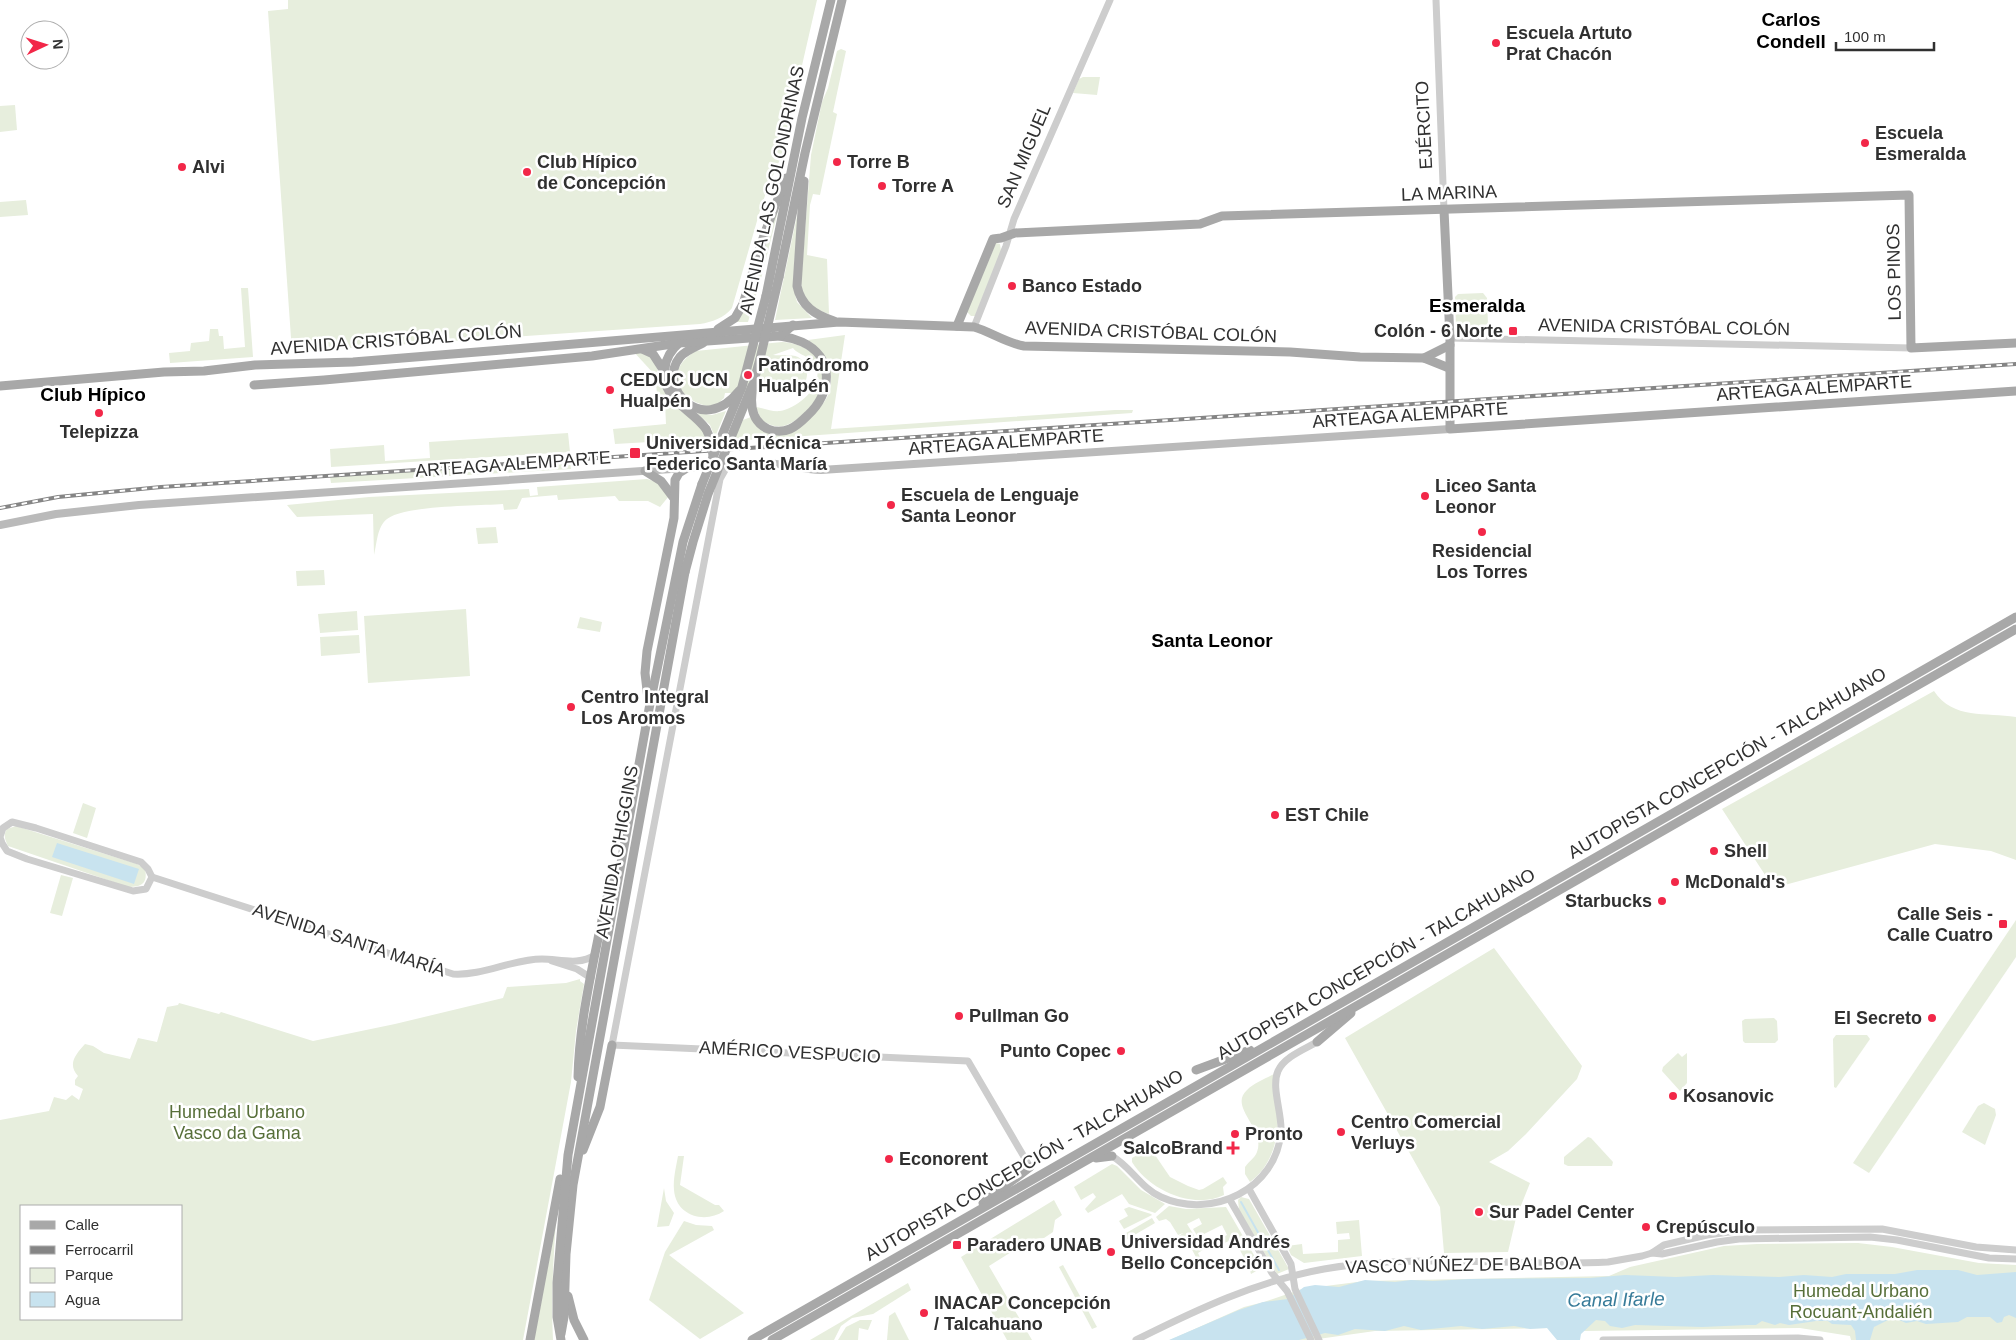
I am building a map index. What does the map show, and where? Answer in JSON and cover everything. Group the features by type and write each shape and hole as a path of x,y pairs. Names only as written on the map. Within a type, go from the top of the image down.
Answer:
{"main road":[{"name":"AVENIDA LAS GOLONDRINAS","path":"747,386 767,332 792,164 831,0"},
{"name":"AVENIDA LAS GOLONDRINAS","path":"775,277 842,0"},
{"path":"805,153 797,286 800,297 809,308 824,318 839,322"},
{"path":"714,331 732,320 741,309 769,219 792,164"},
{"name":"LA MARINA","path":"957,326 993,239 1025,232 1200,224 1222,216 1909,195"},
{"name":"LOS PINOS","path":"1909,195 1911,348"},
{"name":"EJÉRCITO","path":"1444,210 1450,341 1450,429"},
{"name":"AVENIDA CRISTÓBAL COLÓN","path":"0,386 164,372 204,371 255,365 383,359 591,344 714,331 839,322 974,326 1013,344 1024,346 1290,352 1353,357 1424,358 1450,368"},
{"path":"780,336 794,325"},
{"path":"697,333 679,343 669,355 664,371 665,384 671,396 706,429 712,446 712,458"},
{"path":"710,341 682,354 675,366 673,377 677,392 691,405 702,410 717,410 747,386 757,420 764,427 773,431 782,431 790,429 815,408 825,392 826,376 820,356 813,349 802,342 780,336"},
{"name":"AVENIDA CRISTÓBAL COLÓN","path":"256,384 324,380 592,356 679,343 780,336"},
{"path":"1424,358 1450,341"},
{"path":"1911,348 2016,342"},
{"path":"642,349 652,354 664,371"},
{"name":"AVENIDA O'HIGGINS","path":"561,1337 564,1317 568,1228 577,1166 692,510 712,458 747,386"},
{"name":"AVENIDA O'HIGGINS","path":"561,1337 557,1317 557,1283 568,1155 649,709 681,573 747,386"},
{"name":"ARTEAGA ALEMPARTE","path":"0,525 56,514 131,506 769,462 803,469 821,470 2016,391"},
{"path":"649,709 645,673 646,658 674,518 676,478 680,472 687,468"},
{"path":"645,471 661,481 674,499"},
{"name":"AUTOPISTA CONCEPCIÓN - TALCAHUANO","path":"752,1340 2016,617"},
{"name":"AUTOPISTA CONCEPCIÓN - TALCAHUANO","path":"772,1340 2016,629"},
{"path":"578,1097 579,1052 595,955 609,890 624,850"},
{"path":"1317,1042 1367,1000"},
{"path":"1196,1070 1278,1039"},
{"path":"577,1166 600,1107 612,1045"},
{"path":"530,1340 558,1186 568,1155"},
{"path":"1090,1158 1112,1156"},
{"path":"966,1217 998,1190 1030,1167"},
{"path":"565,1280 574,1320 584,1340"}],"street":[{"name":"SAN MIGUEL","path":"974,326 1006,246 1008,235 1110,0"},
{"name":"EJÉRCITO","path":"1436,0 1444,210"},
{"name":"AVENIDA CRISTÓBAL COLÓN","path":"1450,341 1911,348"},
{"name":"AVENIDA O'HIGGINS","path":"612,1045 720,479 728,465"},
{"path":"12,822 36,828 141,862 148,869 152,877 146,888 140,891 121,888 7,851 2,843 1,833 6,825 12,822"},
{"name":"AVENIDA SANTA MARÍA","path":"152,877 453,974 467,973 536,959 584,961 595,955"},
{"path":"549,960 581,971 591,978"},
{"path":"1112,1156 1147,1189 1169,1200 1200,1205 1230,1200 1249,1189 1269,1166 1278,1145 1281,1132 1281,1117 1276,1081 1279,1068 1286,1060 1317,1042"},
{"name":"AMÉRICO VESPUCIO","path":"612,1045 968,1061 1030,1167"},
{"path":"1249,1189 1291,1264 1296,1291 1316,1340"},
{"path":"1230,1200 1316,1340"},
{"name":"VASCO NÚÑEZ DE BALBOA","path":"1652,1253 1664,1245 1734,1231 1855,1228 1890,1230 1976,1247 2016,1250"},
{"name":"VASCO NÚÑEZ DE BALBOA","path":"1136,1340 1217,1301 1278,1280 1323,1270 1374,1264 1596,1262 1620,1260 1652,1253 1662,1254 1739,1239 1870,1237 1897,1240 1988,1258 2016,1259"},
{"path":"1603,1340 1780,1338 1820,1340"}],"green space":[{"name":"Club Hípico de Concepción","path":"288,0 817,0 781,157 761,207 732,308 718,319 700,324 292,352 268,11 288,9"},
{"path":"841,49 846,51 833,112 837,114 820,195 813,194 810,205 807,255 827,259 829,314 809,303 801,282 811,155 822,102 828,88 837,51"},
{"path":"1083,77 1100,77 1097,95 1073,93 1079,79"},
{"path":"15,105 17,130 0,132 0,106"},
{"path":"26,200 28,215 0,217 0,202"},
{"path":"779,207 748,322 736,322 752,293 768,235"},
{"path":"798,211 793,286 797,302 812,318 775,320"},
{"path":"996,243 1000,244 1001,251 975,316 971,316 967,312"},
{"path":"241,288 248,288 253,357 170,363 169,353 190,351 191,343 209,341 210,329 218,329 219,336 223,336 224,349 245,347"},
{"path":"1483,293 1487,298 1488,325 1486,327 1460,329 1456,326 1455,297 1458,294"},
{"path":"845,335 831,429 1133,410 1132,413 733,441 743,420 751,417 761,428 793,432 815,412 827,396 831,378 830,369 822,353 808,340"},
{"path":"782,342 796,344 809,350 814,355 821,367 823,383 821,392 813,404 801,416 789,424 778,426 766,423 761,420 756,407 777,411 787,409 801,401 813,389 817,375 816,367 809,358 793,348 773,355 798,357 806,366 807,376 803,386 794,393 725,393 724,398 714,407 702,405 692,400 679,385 677,377 679,368 685,359 696,351"},
{"path":"633,351 647,354 652,358 666,393 679,409 695,421 703,430 705,436 704,443 668,445 667,441 615,444 613,429 666,424 665,403 658,402 655,375"},
{"path":"726,411 715,437 710,425 697,413 712,415"},
{"path":"568,433 570,452 331,467 330,449 384,445 385,461 430,458 429,442"},
{"path":"570,462 571,469 331,483 330,477"},
{"path":"647,479 657,482 669,496 660,507 648,501 619,501 615,496 558,500 557,495 522,498 517,509 504,510 503,504 425,509 396,514 387,519 381,526 374,555 373,514 297,517 287,505 369,497 529,489 530,496 538,495 537,487"},
{"path":"496,527 498,543 478,544 476,528"},
{"path":"324,570 325,585 297,586 296,571"},
{"path":"466,609 470,676 368,683 364,616"},
{"path":"357,611 358,630 320,633 318,614"},
{"path":"580,617 602,622 600,632 577,628"},
{"path":"359,635 360,653 321,656 320,637"},
{"path":"1934,691 1951,707 1960,711 2016,717 2016,860 1991,851 1935,844 1781,886 1772,880 1769,881 1722,809"},
{"path":"83,803 96,808 87,838 73,833"},
{"path":"16,826 137,864 145,869 145,881 140,885 128,887 8,846 5,833 7,829"},
{"path":"61,875 73,878 62,916 50,913"},
{"path":"2016,920 2016,957 1869,1173 1853,1163"},
{"path":"1494,948 1582,1066 1577,1079 1526,1134 1508,1151 1489,1162 1530,1183 1516,1218 1508,1252 1444,1253 1440,1207 1345,1038"},
{"name":"Humedal Urbano Vasco da Gama","path":"580,979 584,984 576,1031 571,1082 523,1340 0,1340 0,1120 49,1111 54,1097 66,1100 72,1095 79,1100 83,1089 75,1085 75,1080 78,1076 73,1063 76,1055 85,1044 93,1046 104,1053 130,1059 138,1038 157,1042 167,1007 178,1005 179,1003 219,1014 221,1012 313,1041 395,1024 503,998 507,987 566,983"},
{"path":"1774,1018 1777,1021 1778,1040 1775,1043 1745,1043 1743,1041 1742,1021 1745,1019"},
{"path":"1836,1035 1867,1035 1870,1039 1836,1088 1834,1087 1833,1039"},
{"path":"1678,1053 1682,1057 1687,1053 1687,1083 1680,1091 1662,1071 1663,1067"},
{"path":"1274,1074 1278,1123 1275,1142 1264,1168 1250,1182 1245,1174 1245,1167 1256,1154 1258,1143 1257,1135 1244,1111 1242,1097 1253,1085"},
{"path":"1984,1103 1995,1109 1996,1115 1985,1145 1962,1132 1978,1106"},
{"path":"1588,1137 1613,1162 1612,1166 1568,1166 1564,1164 1564,1157"},
{"path":"1143,1152 1155,1155 1170,1177 1199,1190 1223,1177 1227,1183 1223,1187 1224,1195 1212,1199 1186,1199 1160,1189 1149,1181 1132,1162 1132,1158"},
{"path":"678,1156 684,1156 680,1185 715,1205 719,1205 724,1211 708,1217 700,1217 693,1215 680,1206 674,1190"},
{"path":"1112,1164 1117,1166 1141,1190 1165,1204 1155,1213 1129,1204 1122,1194 1088,1213 1085,1209 1096,1197 1093,1193 1081,1200 1074,1187"},
{"path":"664,1188 666,1201 674,1213 669,1226 657,1227"},
{"path":"1241,1197 1249,1199 1289,1269 1277,1274 1239,1210 1238,1200"},
{"path":"1054,1200 1062,1215 1055,1220 1053,1232 1044,1238 1032,1239 989,1266 1032,1340 1007,1340 961,1257"},
{"path":"1169,1206 1186,1209 1226,1207 1258,1262 1260,1269 1251,1274 1234,1239 1212,1248 1210,1244 1227,1235 1222,1225 1198,1237 1193,1229 1202,1224 1199,1218 1187,1224 1195,1237 1187,1241 1181,1240 1179,1236 1183,1233 1178,1235 1170,1222 1166,1219 1159,1221 1156,1217"},
{"path":"1129,1207 1152,1215 1124,1229 1119,1221 1128,1216 1124,1209"},
{"path":"1152,1218 1155,1223 1124,1241 1121,1236"},
{"path":"1359,1220 1362,1256 1304,1263 1291,1255 1287,1246 1302,1244 1303,1254 1338,1252 1338,1240 1350,1239 1349,1233 1337,1234 1336,1222"},
{"path":"684,1221 696,1225 712,1226 714,1230 669,1255 744,1313 700,1339 649,1300 665,1252"},
{"path":"556,1222 552,1311 553,1340 534,1340"},
{"path":"1200,1238 1206,1248 1198,1253 1201,1259 1198,1261 1189,1244"},
{"name":"Humedal Urbano Rocuant-Andalién","path":"1858,1243 1892,1247 1979,1263 2016,1265 2016,1340 1851,1340 1850,1336 1800,1328 1586,1331 1551,1328 1375,1331 1311,1340 1170,1340 1244,1307 1302,1289 1365,1281 1609,1276 1630,1267 1724,1246"},
{"path":"1063,1265 1097,1327 1092,1329 1059,1267"},
{"path":"908,1283 911,1290 873,1314 852,1318 841,1326 834,1340 810,1340"},
{"path":"895,1312 909,1340 887,1340 889,1316"},
{"path":"860,1320 872,1320 868,1330 859,1328 858,1340 838,1340 846,1327"}],"water":[{"path":"57,843 139,869 134,884 52,857"},
{"name":"Humedal Urbano Rocuant-Andalién","path":"1917,1270 1958,1270 1977,1275 2016,1272 2016,1318 2009,1315 2004,1317 2002,1322 1997,1323 1990,1317 1967,1317 1958,1322 1926,1324 1917,1321 1906,1323 1897,1319 1890,1319 1874,1327 1870,1340 1856,1340 1855,1331 1851,1325 1832,1324 1828,1321 1789,1325 1780,1323 1775,1325 1762,1321 1756,1325 1702,1327 1635,1325 1622,1328 1610,1326 1605,1321 1596,1320 1581,1334 1580,1340 1557,1340 1547,1328 1530,1329 1514,1326 1482,1329 1461,1326 1421,1330 1404,1326 1385,1331 1355,1329 1338,1335 1325,1333 1299,1340 1169,1340 1239,1310 1263,1302 1288,1299 1304,1287 1315,1285 1339,1287 1365,1280 1395,1282 1411,1280 1590,1278 1625,1275 1779,1277 1804,1275 1832,1277 1846,1274 1895,1274"}],"waterway":[{"path":"1241,1202 1279,1270"}],"railway":[{"path":"0,508 58,497 161,487 2016,364"}],"place":[{"name":"Escuela Artuto Prat Chacón","path":"1496,43"},
{"name":"Escuela Esmeralda","path":"1865,143"},
{"name":"Torre B","path":"837,162"},
{"name":"Alvi","path":"182,167"},
{"name":"Club Hípico de Concepción","path":"527,172"},
{"name":"Torre A","path":"882,186"},
{"name":"Banco Estado","path":"1012,286"},
{"name":"Colón - 6 Norte","path":"1513,331"},
{"name":"Patinódromo Hualpén","path":"748,375"},
{"name":"CEDUC UCN Hualpén","path":"610,390"},
{"name":"Telepizza","path":"99,413"},
{"name":"Universidad Técnica Federico Santa María","path":"635,453"},
{"name":"Liceo Santa Leonor","path":"1425,496"},
{"name":"Escuela de Lenguaje Santa Leonor","path":"891,505"},
{"name":"Residencial Los Torres","path":"1482,532"},
{"name":"Centro Integral Los Aromos","path":"571,707"},
{"name":"EST Chile","path":"1275,815"},
{"name":"Shell","path":"1714,851"},
{"name":"McDonald's","path":"1675,882"},
{"name":"Starbucks","path":"1662,901"},
{"name":"Calle Seis - Calle Cuatro","path":"2003,924"},
{"name":"Pullman Go","path":"959,1016"},
{"name":"El Secreto","path":"1932,1018"},
{"name":"Punto Copec","path":"1121,1051"},
{"name":"Kosanovic","path":"1673,1096"},
{"name":"Centro Comercial Verluys","path":"1341,1132"},
{"name":"Pronto","path":"1235,1134"},
{"name":"SalcoBrand","path":"1233,1148"},
{"name":"Econorent","path":"889,1159"},
{"name":"Sur Padel Center","path":"1479,1212"},
{"name":"Crepúsculo","path":"1646,1227"},
{"name":"Paradero UNAB","path":"957,1245"},
{"name":"Universidad Andrés Bello Concepción","path":"1111,1252"},
{"name":"INACAP Concepción / Talcahuano","path":"924,1313"}],"district":[{"name":"Carlos Condell","path":"1791,30"},
{"name":"Esmeralda","path":"1477,305"},
{"name":"Club Hípico","path":"93,394"},
{"name":"Santa Leonor","path":"1212,640"}],"water label":[{"name":"Canal Ifarle","path":"1616,1299"}]}
